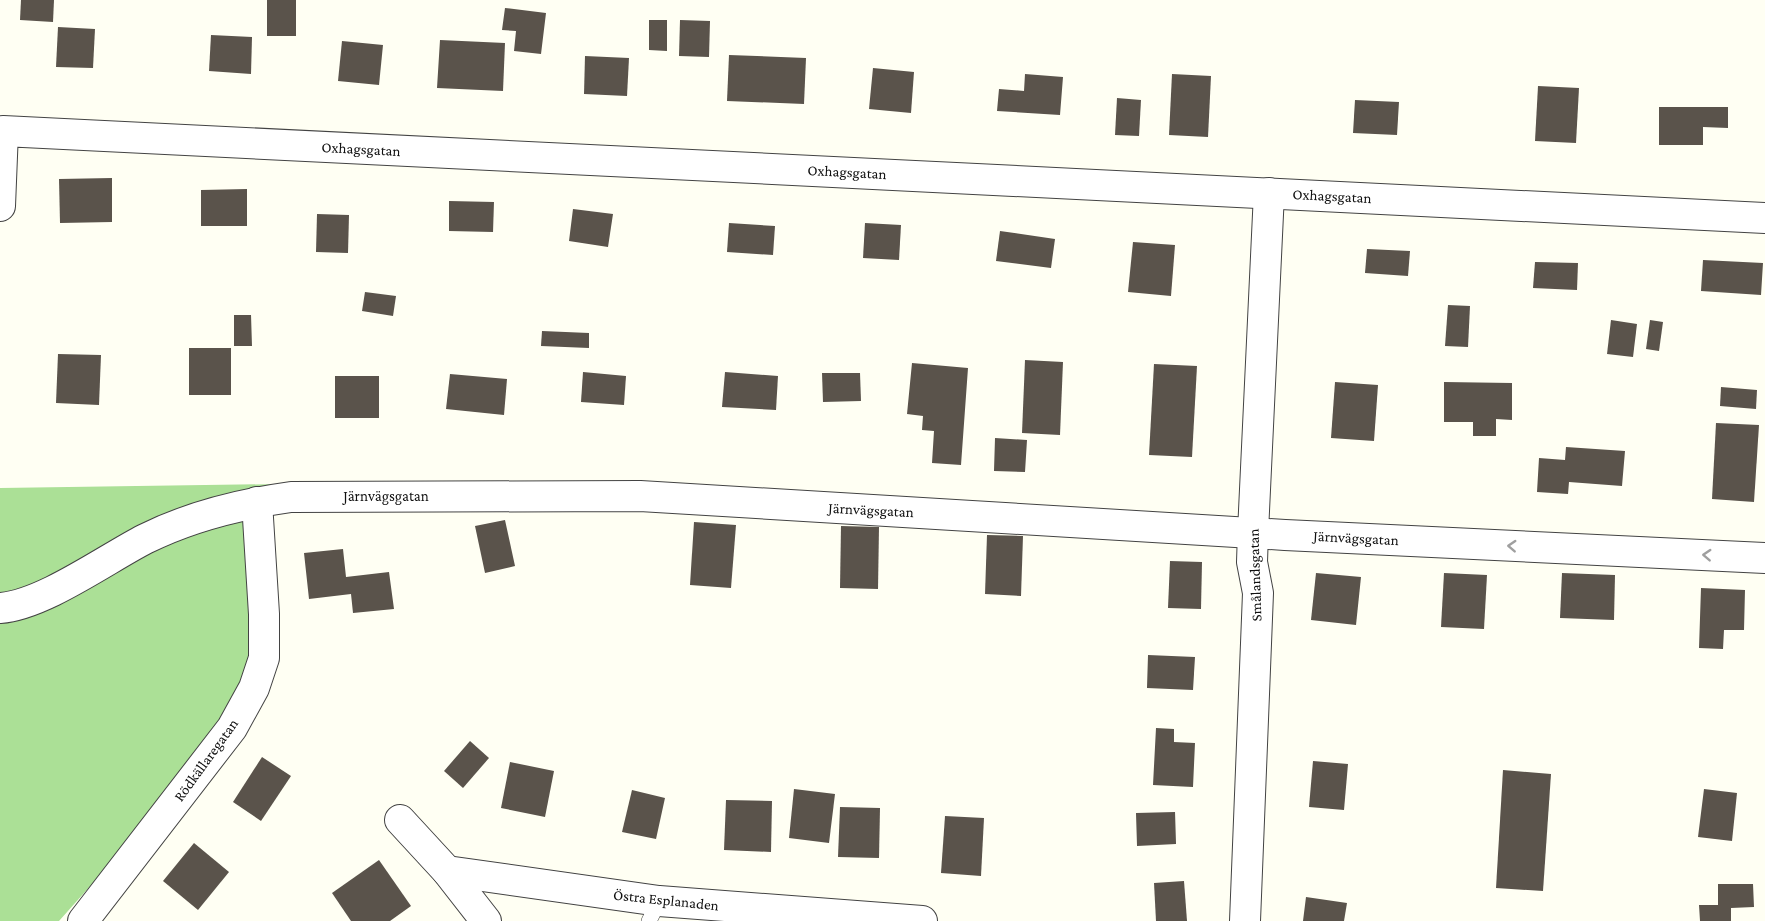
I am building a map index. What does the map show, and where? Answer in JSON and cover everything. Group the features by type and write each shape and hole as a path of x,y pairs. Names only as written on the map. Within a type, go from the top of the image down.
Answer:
{"street":[{"name":"Oxhagsgatan","path":"0,206 3,131 1765,218"},
{"name":"Smålandsgatan","path":"1245,921 1258,593 1252,562 1269,193"},
{"name":"Järnvägsgatan","path":"0,608 8,608 49,591 146,538 205,515 291,496 640,496 1253,532 1765,558"},
{"name":"Rödkällaregatan","path":"84,921 232,728 254,688 264,658 264,614 257,502"},
{"path":"400,820 447,871 486,921"},
{"name":"Östra Esplanaden","path":"447,871 654,911 922,921"}],"green space":[{"path":"281,484 258,563 262,651 218,743 59,921 0,921 0,488"}],"building":[{"path":"21,0 54,0 53,22 20,20"},
{"path":"267,0 296,0 296,36 267,36"},
{"path":"505,8 546,13 541,54 514,51 516,31 502,30"},
{"path":"649,20 667,20 667,51 649,50"},
{"path":"680,20 710,21 709,57 679,56"},
{"path":"58,27 95,29 93,68 56,67"},
{"path":"211,35 252,37 251,74 209,71"},
{"path":"440,40 505,43 503,91 437,88"},
{"path":"342,41 383,45 379,85 338,81"},
{"path":"729,55 806,58 804,104 727,101"},
{"path":"585,56 629,58 627,96 584,94"},
{"path":"873,68 914,72 911,113 869,109"},
{"path":"1025,74 1063,77 1060,115 997,111 999,89 1024,91"},
{"path":"1172,74 1211,76 1208,137 1169,135"},
{"path":"1538,86 1579,88 1576,143 1535,141"},
{"path":"1117,98 1141,100 1139,136 1115,135"},
{"path":"1355,100 1399,102 1397,135 1353,133"},
{"path":"1659,107 1728,107 1728,128 1703,127 1703,145 1659,145"},
{"path":"112,178 112,222 60,223 59,179"},
{"path":"247,189 247,226 201,226 201,190"},
{"path":"449,201 494,202 493,232 449,231"},
{"path":"573,209 613,214 608,247 569,241"},
{"path":"317,214 349,215 348,253 316,252"},
{"path":"729,223 775,226 773,255 727,252"},
{"path":"865,223 901,225 899,260 863,258"},
{"path":"1000,231 1055,239 1051,268 996,261"},
{"path":"1133,242 1175,245 1171,296 1128,292"},
{"path":"1367,249 1410,251 1408,276 1365,273"},
{"path":"1703,260 1763,263 1761,295 1701,291"},
{"path":"1535,262 1578,263 1577,290 1533,288"},
{"path":"365,292 396,296 393,316 362,311"},
{"path":"1448,305 1470,306 1468,347 1445,346"},
{"path":"234,315 251,315 252,346 234,346"},
{"path":"1611,320 1637,324 1633,357 1607,354"},
{"path":"1650,320 1663,322 1659,351 1646,349"},
{"path":"542,331 589,333 589,348 541,346"},
{"path":"189,348 231,348 231,395 189,395"},
{"path":"58,354 101,355 99,405 56,403"},
{"path":"1025,360 1063,362 1060,435 1022,433"},
{"path":"912,363 968,368 961,465 932,463 934,431 922,430 923,416 907,414"},
{"path":"1154,364 1197,366 1192,457 1149,455"},
{"path":"583,372 626,376 624,405 581,402"},
{"path":"725,372 778,376 776,410 722,407"},
{"path":"822,373 860,373 861,401 823,402"},
{"path":"450,374 507,379 504,415 446,409"},
{"path":"335,376 379,376 379,418 335,418"},
{"path":"1335,382 1378,385 1374,441 1331,438"},
{"path":"1444,382 1512,383 1512,420 1496,419 1496,436 1473,436 1473,422 1444,422"},
{"path":"1721,387 1757,390 1756,409 1720,406"},
{"path":"1716,423 1759,425 1754,502 1712,499"},
{"path":"995,438 1027,440 1025,472 994,471"},
{"path":"1566,447 1625,451 1622,486 1569,482 1568,494 1537,492 1539,458 1565,460"},
{"path":"505,520 515,566 485,573 475,526"},
{"path":"694,522 736,525 731,588 690,585"},
{"path":"841,526 879,527 878,589 840,588"},
{"path":"987,535 1023,536 1021,596 985,594"},
{"path":"343,549 346,577 389,572 394,609 353,613 351,594 309,599 304,553"},
{"path":"1170,561 1202,562 1201,609 1168,608"},
{"path":"1316,573 1361,577 1356,625 1311,620"},
{"path":"1444,573 1487,575 1484,629 1441,627"},
{"path":"1562,573 1615,575 1614,620 1560,618"},
{"path":"1701,588 1745,590 1744,630 1724,630 1723,649 1699,648"},
{"path":"1148,655 1195,657 1193,690 1147,688"},
{"path":"1156,728 1174,729 1174,742 1195,743 1193,787 1153,785"},
{"path":"470,741 489,758 463,788 444,771"},
{"path":"262,757 291,776 261,821 233,802"},
{"path":"1313,761 1348,764 1344,810 1309,807"},
{"path":"510,762 554,771 545,817 501,808"},
{"path":"1503,770 1551,774 1543,891 1496,888"},
{"path":"794,789 835,794 829,843 789,838"},
{"path":"1704,789 1737,793 1732,841 1698,837"},
{"path":"632,790 665,798 656,839 622,832"},
{"path":"726,800 772,801 771,852 724,850"},
{"path":"840,807 880,808 879,858 838,857"},
{"path":"1175,812 1176,844 1137,846 1136,813"},
{"path":"945,816 984,818 981,876 941,873"},
{"path":"194,843 229,872 198,910 163,881"},
{"path":"379,860 411,906 390,921 351,921 332,893"},
{"path":"1184,881 1187,921 1156,921 1154,883"},
{"path":"1718,884 1753,884 1754,907 1731,908 1731,921 1700,921 1699,905 1718,905"},
{"path":"1306,897 1347,903 1344,921 1303,921"}]}
